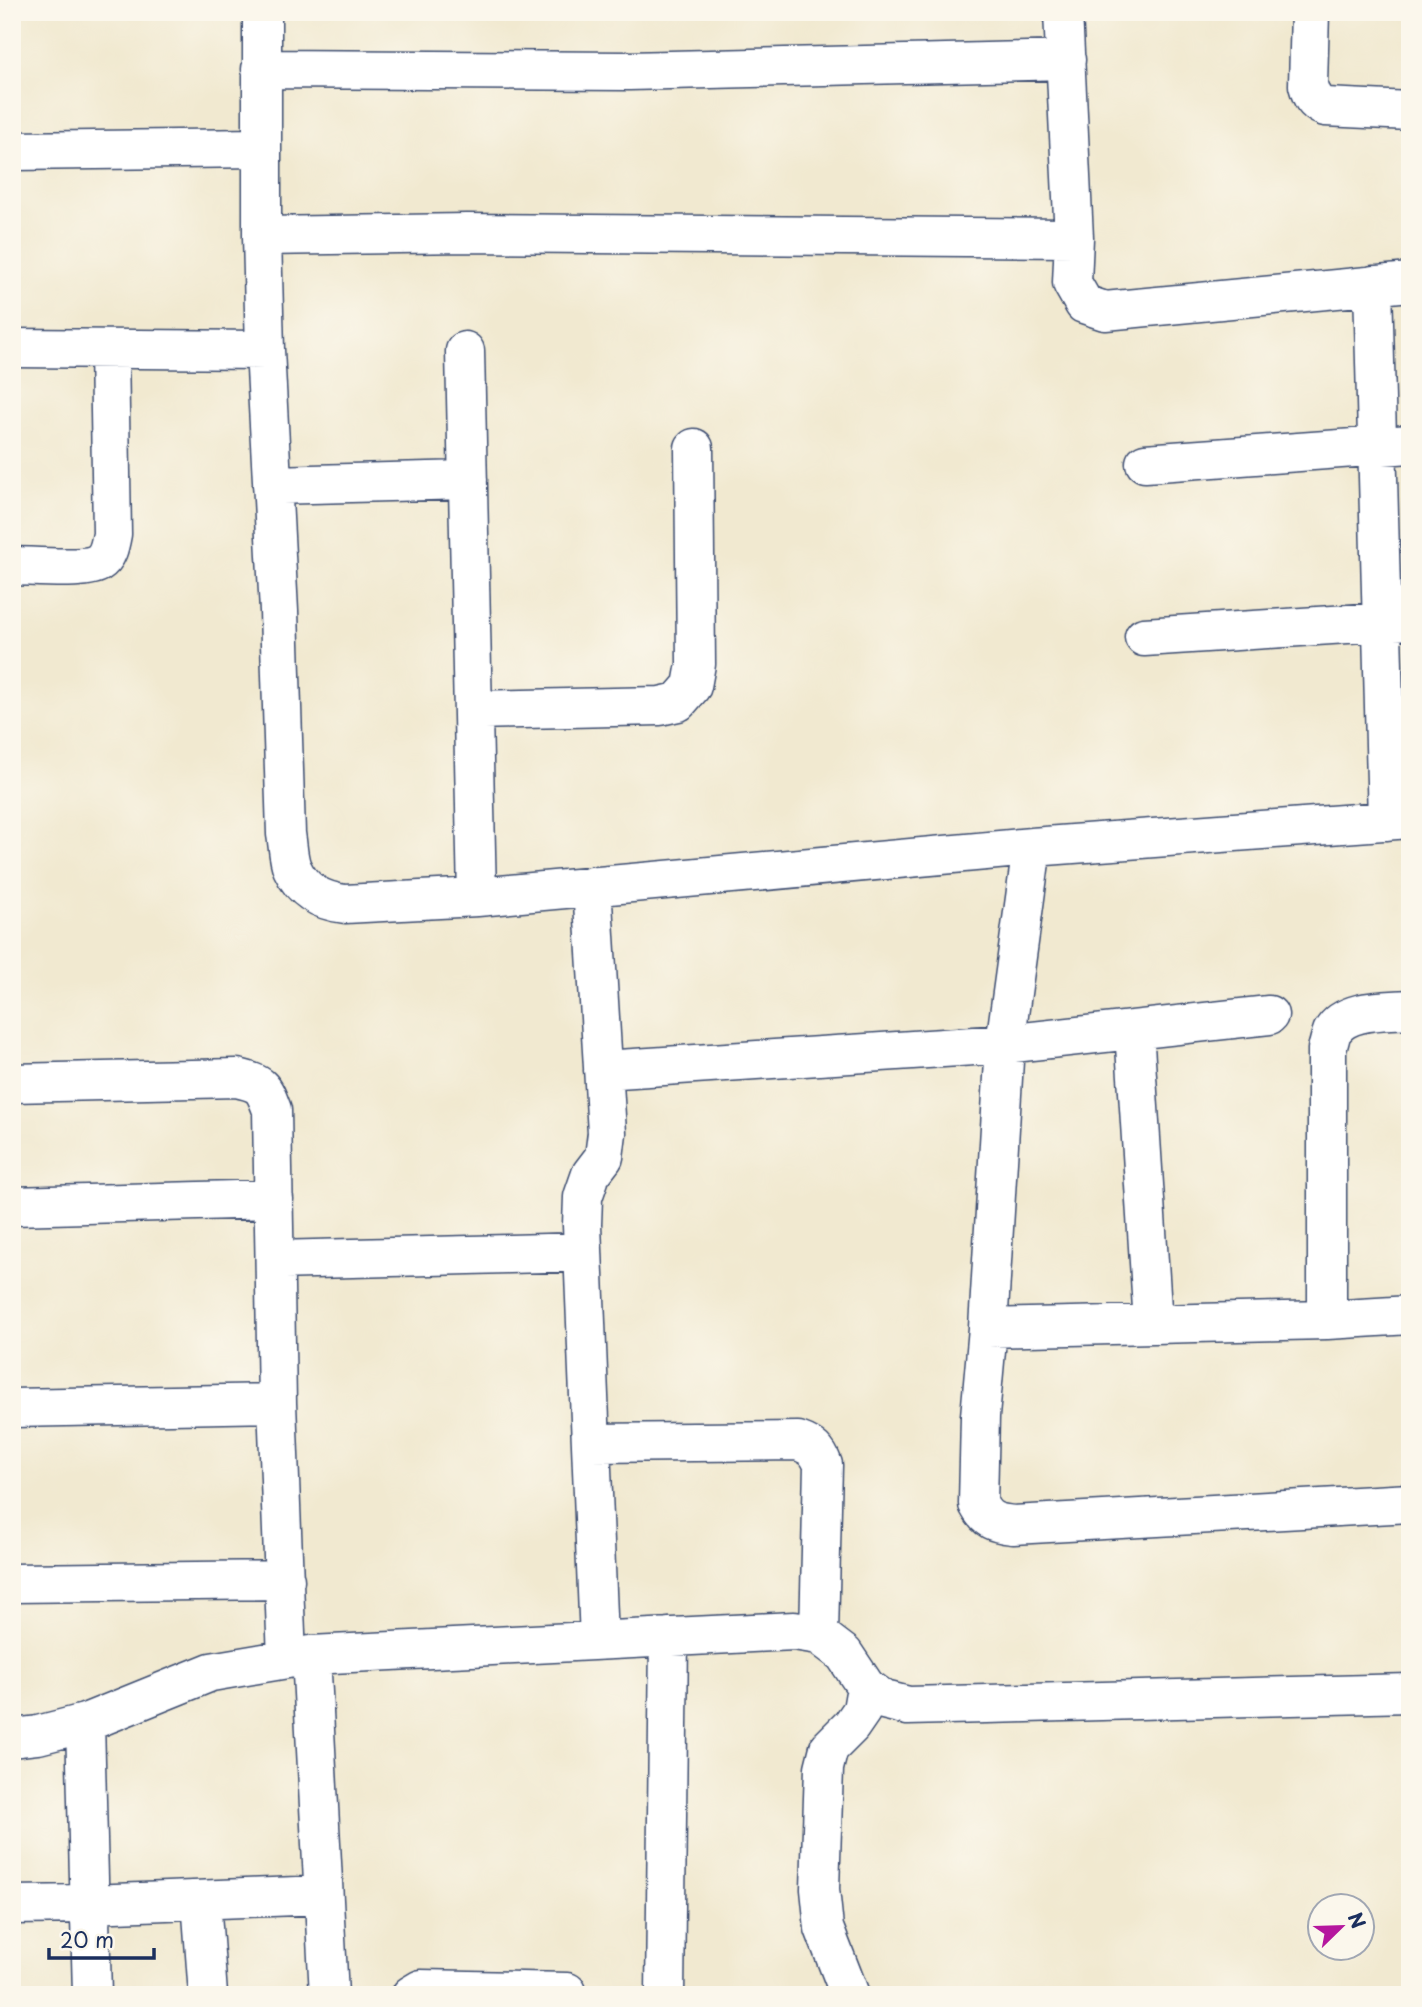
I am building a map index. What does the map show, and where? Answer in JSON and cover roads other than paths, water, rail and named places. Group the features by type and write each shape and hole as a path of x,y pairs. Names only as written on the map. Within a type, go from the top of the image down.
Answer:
{"street":[{"path":"262,12 261,148 265,350 279,611 286,834 292,867 307,889 325,902 345,904 477,897 1032,847 1399,820 1391,283 1105,311 1084,304 1072,284 1074,238 1063,12"},
{"path":"1310,12 1308,85 1311,96 1318,105 1410,111"},
{"path":"261,69 629,71 1066,60"},
{"path":"12,151 261,148"},
{"path":"262,236 467,233 1074,238"},
{"path":"12,348 265,350"},
{"path":"12,566 83,567 98,563 109,551 112,534 109,349"},
{"path":"465,351 477,897"},
{"path":"1145,463 1393,446"},
{"path":"473,710 660,706 678,702 692,685 696,664 694,448"},
{"path":"272,485 468,480"},
{"path":"1144,637 1396,621"},
{"path":"1032,847 1005,1044 980,1416 978,1504 984,1515 997,1523 1013,1525 1410,1503"},
{"path":"592,886 607,1133 604,1157 592,1174 583,1197 582,1225 599,1640"},
{"path":"1326,1320 1327,1049 1332,1032 1345,1018 1410,1009"},
{"path":"603,1070 1005,1044 1269,1015"},
{"path":"1134,1030 1153,1324"},
{"path":"12,1083 237,1078 254,1082 265,1091 272,1110 277,1403 285,1580 299,1657 323,1895 329,1995"},
{"path":"12,1206 274,1199"},
{"path":"275,1260 583,1252"},
{"path":"988,1328 1326,1320 1410,1315"},
{"path":"12,1408 277,1403"},
{"path":"591,1443 798,1441 812,1447 823,1465 819,1635"},
{"path":"12,1583 285,1580"},
{"path":"12,1738 38,1735 85,1723 211,1672 299,1657 794,1631 819,1635 844,1654 866,1687 884,1700 908,1706 1410,1693"},
{"path":"665,1995 668,1636"},
{"path":"850,1995 824,1928 820,1889 824,1768 828,1748 851,1726 862,1710 866,1687"},
{"path":"85,1723 92,1995"},
{"path":"12,1905 323,1895"},
{"path":"201,1900 208,1995"},
{"path":"411,1995 421,1989 567,1992"}]}
